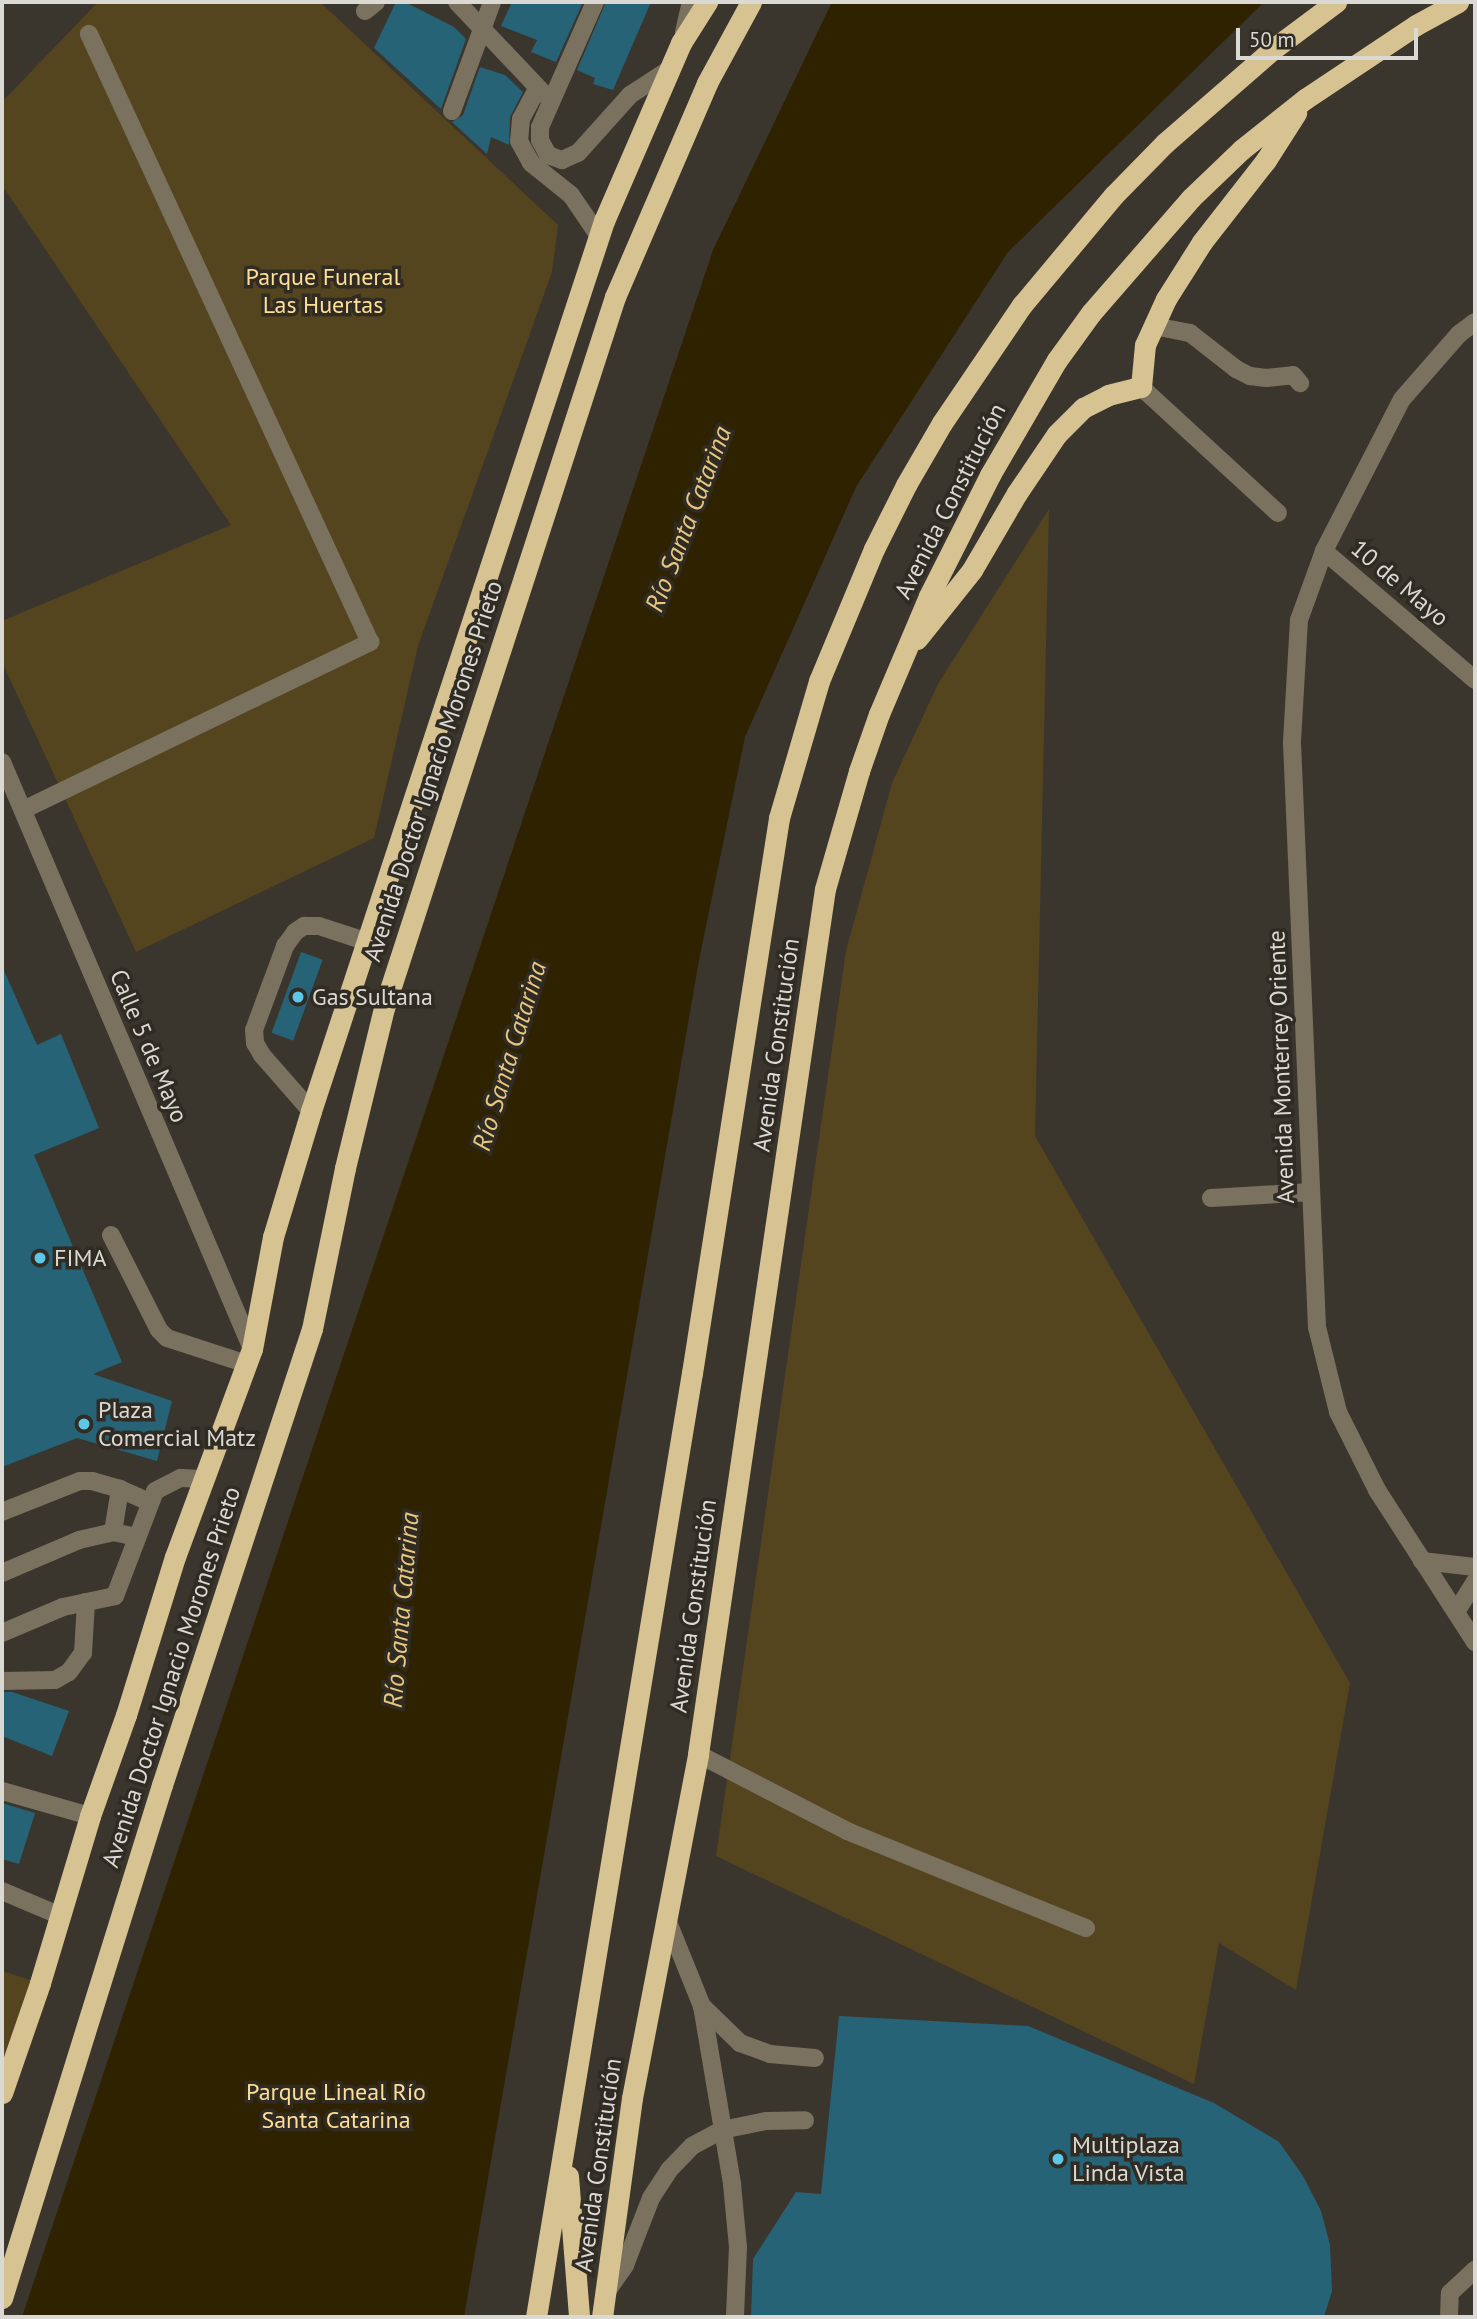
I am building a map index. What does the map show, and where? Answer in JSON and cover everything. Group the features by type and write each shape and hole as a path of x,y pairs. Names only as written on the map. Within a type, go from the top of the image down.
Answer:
{"highway":[{"name":"Avenida Doctor Ignacio Morones Prieto","path":"2,2093 61,1916 90,1816 127,1715 202,1479 250,1356 273,1237 311,1111 599,236 642,127 681,43 707,2"},
{"name":"Avenida Doctor Ignacio Morones Prieto","path":"2,2298 162,1785 312,1329 345,1168 384,1008 615,297 707,83 751,2"},
{"name":"Avenida Constitución","path":"536,2317 692,1373 779,818 819,681 869,560 906,485 942,423 1022,305 1106,204 1165,143 1264,56 1336,2"},
{"name":"Avenida Constitución","path":"602,2317 632,2098 698,1754 825,890 859,771 902,657 990,475 1057,360 1091,313 1191,198 1241,150 1305,99 1416,25 1458,2"},
{"path":"902,657 941,613 972,570 1017,493 1057,434 1083,408 1108,395 1141,387 1145,345 1166,299 1202,242 1266,160 1305,99"},
{"path":"566,2141 579,2317"}],"street":[{"path":"457,2 537,89 552,101"},
{"path":"452,111 492,2"},
{"path":"595,2 540,127 540,140 548,155 562,160 578,153 630,95 670,69"},
{"path":"681,43 691,2"},
{"path":"13,801 370,642 89,34"},
{"path":"537,89 521,119 519,141 531,163 572,195 599,236"},
{"name":"Avenida Monterrey Oriente","path":"1475,322 1459,334 1402,399 1324,551 1299,620 1292,743 1317,1327 1338,1412 1377,1490 1475,1642"},
{"path":"1154,326 1190,333 1236,369 1250,376 1293,375 1300,383"},
{"path":"1141,387 1278,513"},
{"name":"10 de Mayo","path":"1324,551 1475,680"},
{"name":"Calle 5 de Mayo","path":"2,762 13,801 250,1356"},
{"path":"311,1111 262,1055 255,1043 254,1030 285,946 295,932 304,926 319,926 365,941"},
{"path":"1211,1198 1311,1192"},
{"path":"111,1234 159,1330 167,1338 250,1356"},
{"path":"2,1633 63,1608 114,1596 149,1502 164,1485 181,1478 202,1479"},
{"path":"2,1512 80,1481 92,1480 149,1502"},
{"path":"113,1532 120,1489"},
{"path":"2,1573 79,1541 113,1532 136,1537"},
{"path":"1422,1561 1475,1567"},
{"path":"1456,1612 1475,1583"},
{"path":"2,1681 55,1680 69,1672 83,1653 86,1602"},
{"path":"698,1754 847,1831 1086,1928"},
{"path":"2,1791 90,1816"},
{"path":"2,1891 61,1916"},
{"path":"666,1917 702,2006 732,2184 738,2247 735,2317"},
{"path":"702,2006 740,2043 770,2054 815,2058"},
{"path":"605,2294 625,2266 651,2199 669,2170 692,2146 722,2130 766,2121 805,2120"},
{"path":"1449,2317 1450,2293 1475,2270"}],"green space":[{"name":"Parque Funeral Las Huertas","path":"98,2 320,2 558,225 552,272 418,646 374,838 136,952 2,662 2,621 231,525 2,185 2,102"},
{"path":"1049,509 1035,1136 1350,1683 1296,1990 1219,1943 1194,2084 716,1856 846,951 892,783 938,684"},
{"path":"2,1971 40,1983 2,2092"}],"water":[{"name":"Río Santa Catarina","path":"832,2 1264,2 1008,252 856,487 745,737 699,960 464,2317 22,2317 713,250"}],"building":[{"path":"396,2 405,2 454,27 466,39 441,109 374,48"},
{"path":"512,2 583,2 556,62 531,52 537,40 501,26"},
{"path":"606,2 651,2 613,90 593,84 595,78 577,70"},
{"path":"480,67 505,75 523,92 510,117 509,145 491,137 487,154 452,122 463,115"},
{"name":"Gas Sultana","path":"301,952 323,960 293,1041 272,1033"},
{"name":"FIMA","path":"2,966 37,1045 61,1034 99,1128 34,1155 122,1362 93,1374 172,1401 157,1461 77,1438 2,1467"},
{"path":"2,1692 12,1692 69,1711 52,1756 2,1736"},
{"path":"2,1803 35,1813 19,1864 2,1859"},
{"name":"Multiplaza Linda Vista","path":"839,2016 1028,2026 1214,2103 1279,2142 1303,2176 1321,2211 1330,2245 1332,2291 1324,2317 751,2317 753,2259 796,2192 821,2194"}],"place":[{"name":"Gas Sultana","path":"298,997"},
{"name":"FIMA","path":"40,1258"},
{"name":"Plaza Comercial Matz","path":"84,1424"},
{"name":"Multiplaza Linda Vista","path":"1058,2159"}],"park label":[{"name":"Parque Lineal Río Santa Catarina","path":"336,2106"}]}
